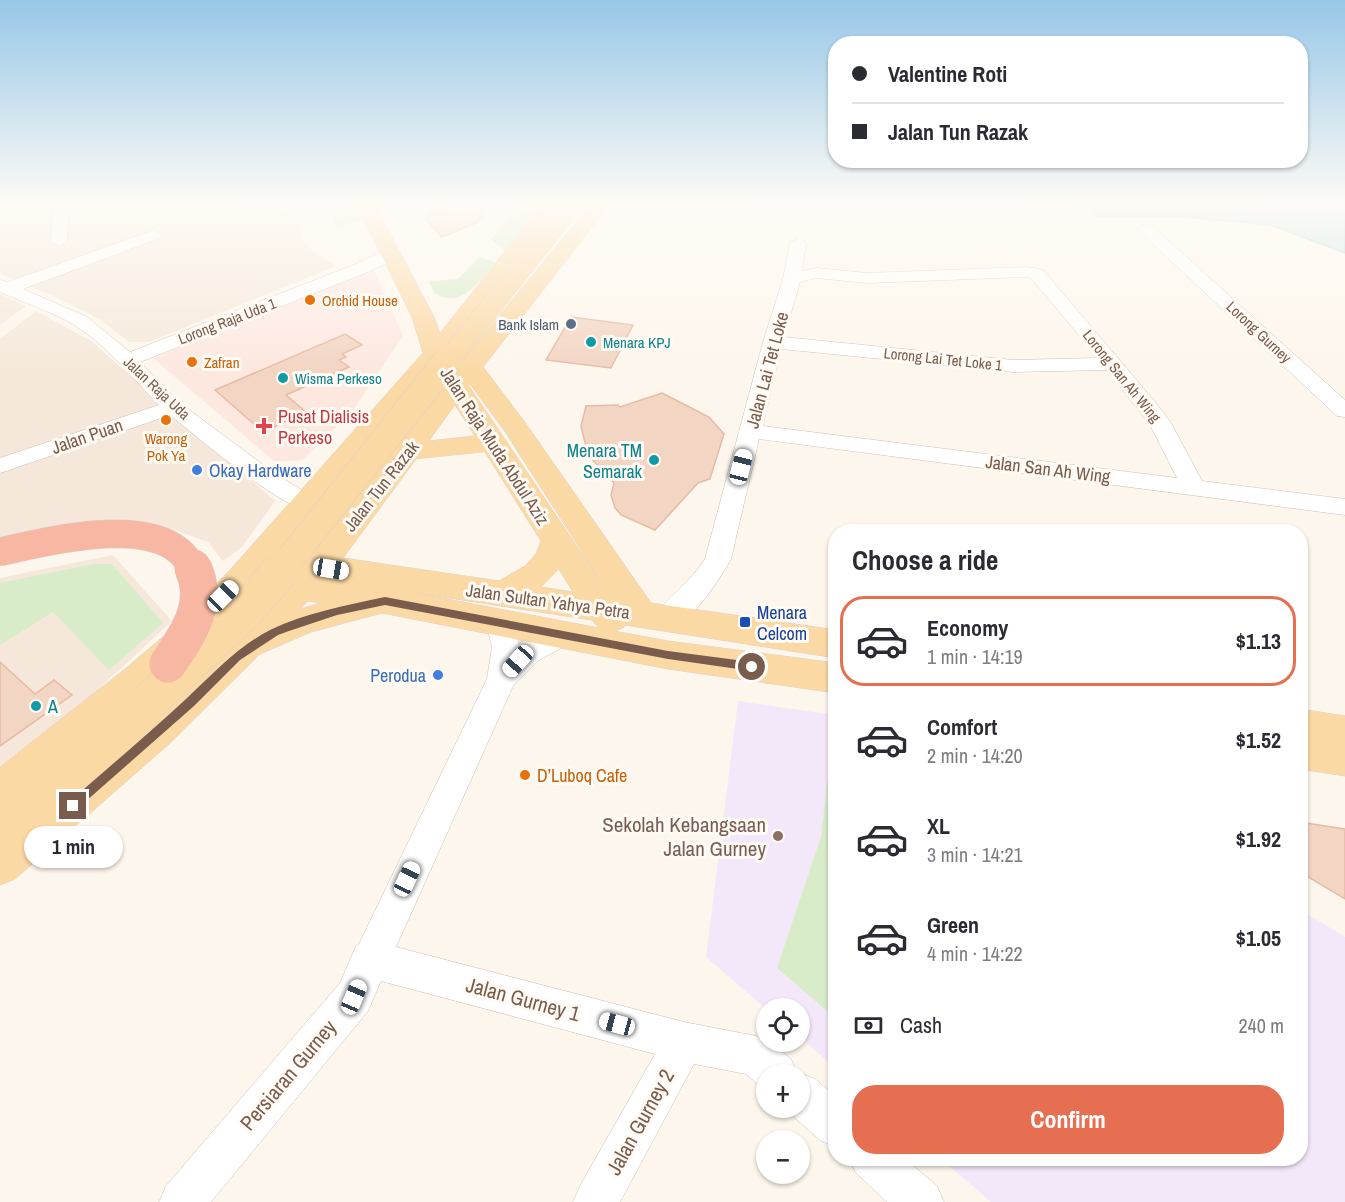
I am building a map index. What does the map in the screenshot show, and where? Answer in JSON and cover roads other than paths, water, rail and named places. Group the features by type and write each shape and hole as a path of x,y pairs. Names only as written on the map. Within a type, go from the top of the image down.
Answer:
{"highway":[{"path":"0,552 62,538 93,535 142,537 175,548 190,561 199,579 201,592 194,621 168,664"}],"main road":[{"name":"Jalan Raja Muda Abdul Aziz","path":"399,259 423,317 464,376 495,444 601,608 630,635 668,655"},
{"name":"Jalan Raja Muda Abdul Aziz","path":"400,259 436,303 442,346"},
{"path":"0,791 138,679 190,633 251,567 442,346 509,259"},
{"path":"514,259 517,264 525,267 543,266 554,261"},
{"name":"Jalan Tun Razak","path":"0,821 149,702 244,612 282,569 528,259"},
{"name":"Jalan Tun Razak","path":"0,851 89,779 213,672 260,624 300,579 544,259"},
{"name":"Jalan Tun Razak","path":"0,864 73,806 190,702 236,657 310,577 554,261"},
{"path":"436,303 464,303 482,296"},
{"path":"497,402 493,376 518,307"},
{"name":"Jalan Raja Muda Abdul Aziz","path":"464,376 497,402 654,617"},
{"path":"408,451 444,449 483,442 495,444"},
{"path":"236,657 274,633 336,611 378,588 352,553 349,540 351,524"},
{"path":"500,608 551,560 557,540"},
{"name":"Jalan Sultan Yahya Petra","path":"251,567 500,608 601,608 828,643"},
{"name":"Jalan Sultan Yahya Petra","path":"500,608 562,634 668,655 828,677"},
{"path":"1308,726 1345,732"},
{"path":"1308,753 1345,759"}],"street":[{"path":"4,286 83,259"},
{"name":"Lorong Raja Uda 1","path":"126,361 362,268 391,259"},
{"name":"Jalan Lai Tet Loke","path":"654,617 710,574 718,559 795,259"},
{"name":"Lorong Gurney","path":"1179,259 1345,411"},
{"name":"Lorong San Ah Wing","path":"792,279 816,273 867,278 1006,272 1037,274 1048,284 1160,423 1193,487"},
{"name":"Jalan Raja Uda","path":"4,286 80,321 112,345 174,407 266,478 291,495 308,502"},
{"name":"Lorong Lai Tet Loke 1","path":"773,342 1013,366 1113,364"},
{"name":"Jalan Puan","path":"0,466 174,407"},
{"name":"Jalan San Ah Wing","path":"750,431 1345,507"},
{"name":"Persiaran Gurney","path":"500,608 506,647 502,679"},
{"name":"Persiaran Gurney","path":"182,1202 354,997 369,959 502,679 524,654 540,643 562,634"},
{"name":"Jalan Gurney 1","path":"369,959 684,1042 756,1056 765,1064"},
{"name":"Jalan Gurney 2","path":"596,1202 684,1042"},
{"path":"810,1103 828,1119"},
{"path":"880,1166 921,1202"}],"place":[{"name":"Orchid House","path":"310,300"},
{"name":"Bank Islam","path":"571,324"},
{"name":"Menara KPJ","path":"591,342"},
{"name":"Zafran","path":"192,362"},
{"name":"Wisma Perkeso","path":"283,378"},
{"name":"Warong Pok Ya","path":"166,420"},
{"name":"Pusat Dialisis Perkeso","path":"264,426"},
{"name":"Menara TM Semarak","path":"654,460"},
{"name":"Okay Hardware","path":"197,470"},
{"name":"Menara Celcom","path":"745,622"},
{"name":"Perodua","path":"438,675"},
{"name":"A","path":"36,706"},
{"name":"D’Luboq Cafe","path":"525,775"},
{"name":"Sekolah Kebangsaan Jalan Gurney","path":"778,836"}]}
